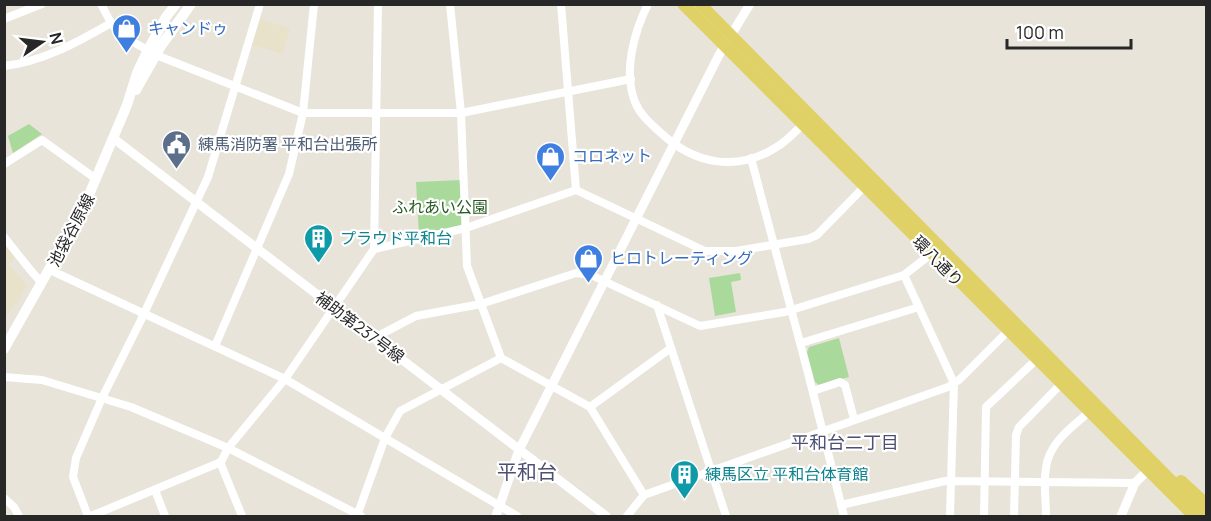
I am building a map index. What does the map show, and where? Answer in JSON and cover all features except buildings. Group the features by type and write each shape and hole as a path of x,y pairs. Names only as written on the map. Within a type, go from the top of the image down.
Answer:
{"main road":[{"name":"池袋谷原線","path":"4,349 83,209 166,17 176,4"},
{"name":"池袋谷原線","path":"152,52 190,4"},
{"name":"環八通り","path":"683,4 728,40 1152,467 1194,516"},
{"name":"環八通り","path":"700,4 728,40 803,124 864,186 1089,412 1206,516"},
{"path":"1152,467 1185,484 1206,504"},
{"path":"1152,467 1156,489 1182,516"}],"street":[{"path":"4,19 42,4"},
{"path":"101,4 111,23 122,35 152,52 303,113 461,113 631,79"},
{"path":"260,4 208,177 102,398 76,458 73,471 75,483 90,516 220,462 228,448 285,379 374,249 378,4"},
{"path":"215,346 289,174 303,113 314,4"},
{"path":"450,4 461,113 467,266 501,358 590,407 644,495"},
{"path":"561,4 566,92 576,190"},
{"path":"648,4 636,34 631,79 633,99 640,113 674,144 715,163 730,162 751,158 774,149 785,142 803,124"},
{"path":"496,516 519,450 551,385 728,40 750,4"},
{"path":"4,66 36,60 111,23"},
{"name":"補助第237号線","path":"113,138 606,516"},
{"path":"4,164 42,140 96,179"},
{"path":"751,158 801,343 844,516"},
{"path":"374,249 466,228 576,190 705,251 736,251 808,239 817,235 864,186"},
{"path":"4,237 42,283"},
{"path":"374,338 416,316 481,304 571,274 586,273 700,326 791,310 904,275 932,254"},
{"path":"50,270 285,379 517,516"},
{"path":"904,275 954,383 950,516"},
{"path":"657,305 726,516"},
{"path":"801,343 919,307"},
{"path":"627,516 644,495 954,383 1008,331"},
{"path":"590,407 671,348"},
{"path":"4,376 42,380 131,407 228,448 358,516 385,438 400,411 501,358"},
{"path":"984,516 986,407 1036,360"},
{"path":"813,391 840,382 845,385 854,419"},
{"path":"1014,516 1018,427 1061,384"},
{"path":"1046,516 1047,461 1052,450 1089,412"},
{"path":"220,462 242,516"},
{"path":"1121,516 1135,483 1152,467"},
{"path":"841,505 952,481 1135,483"},
{"path":"154,490 165,516"},
{"path":"7,500 19,516"}],"shaded area":[{"path":"260,19 290,28 283,54 252,45"},
{"path":"5,244 15,258 8,264 27,285 17,305 14,304 5,320"}],"green space":[{"path":"29,124 42,134 13,153 8,136"},
{"name":"ふれあい公園","path":"461,180 463,222 460,226 419,235 416,182"},
{"path":"740,273 741,280 731,282 736,312 715,316 709,278"},
{"path":"839,338 849,377 819,385 815,382 807,352 809,347"}],"place":[{"name":"キャンドゥ","path":"127,54"},
{"name":"練馬消防署 平和台出張所","path":"177,170"},
{"name":"コロネット","path":"551,182"},
{"name":"プラウド平和台","path":"319,264"},
{"name":"ヒロトレーティング","path":"589,284"},
{"name":"練馬区立 平和台体育館","path":"684,500"}],"district":[{"name":"平和台二丁目","path":"845,443"},
{"name":"平和台","path":"527,472"}]}
